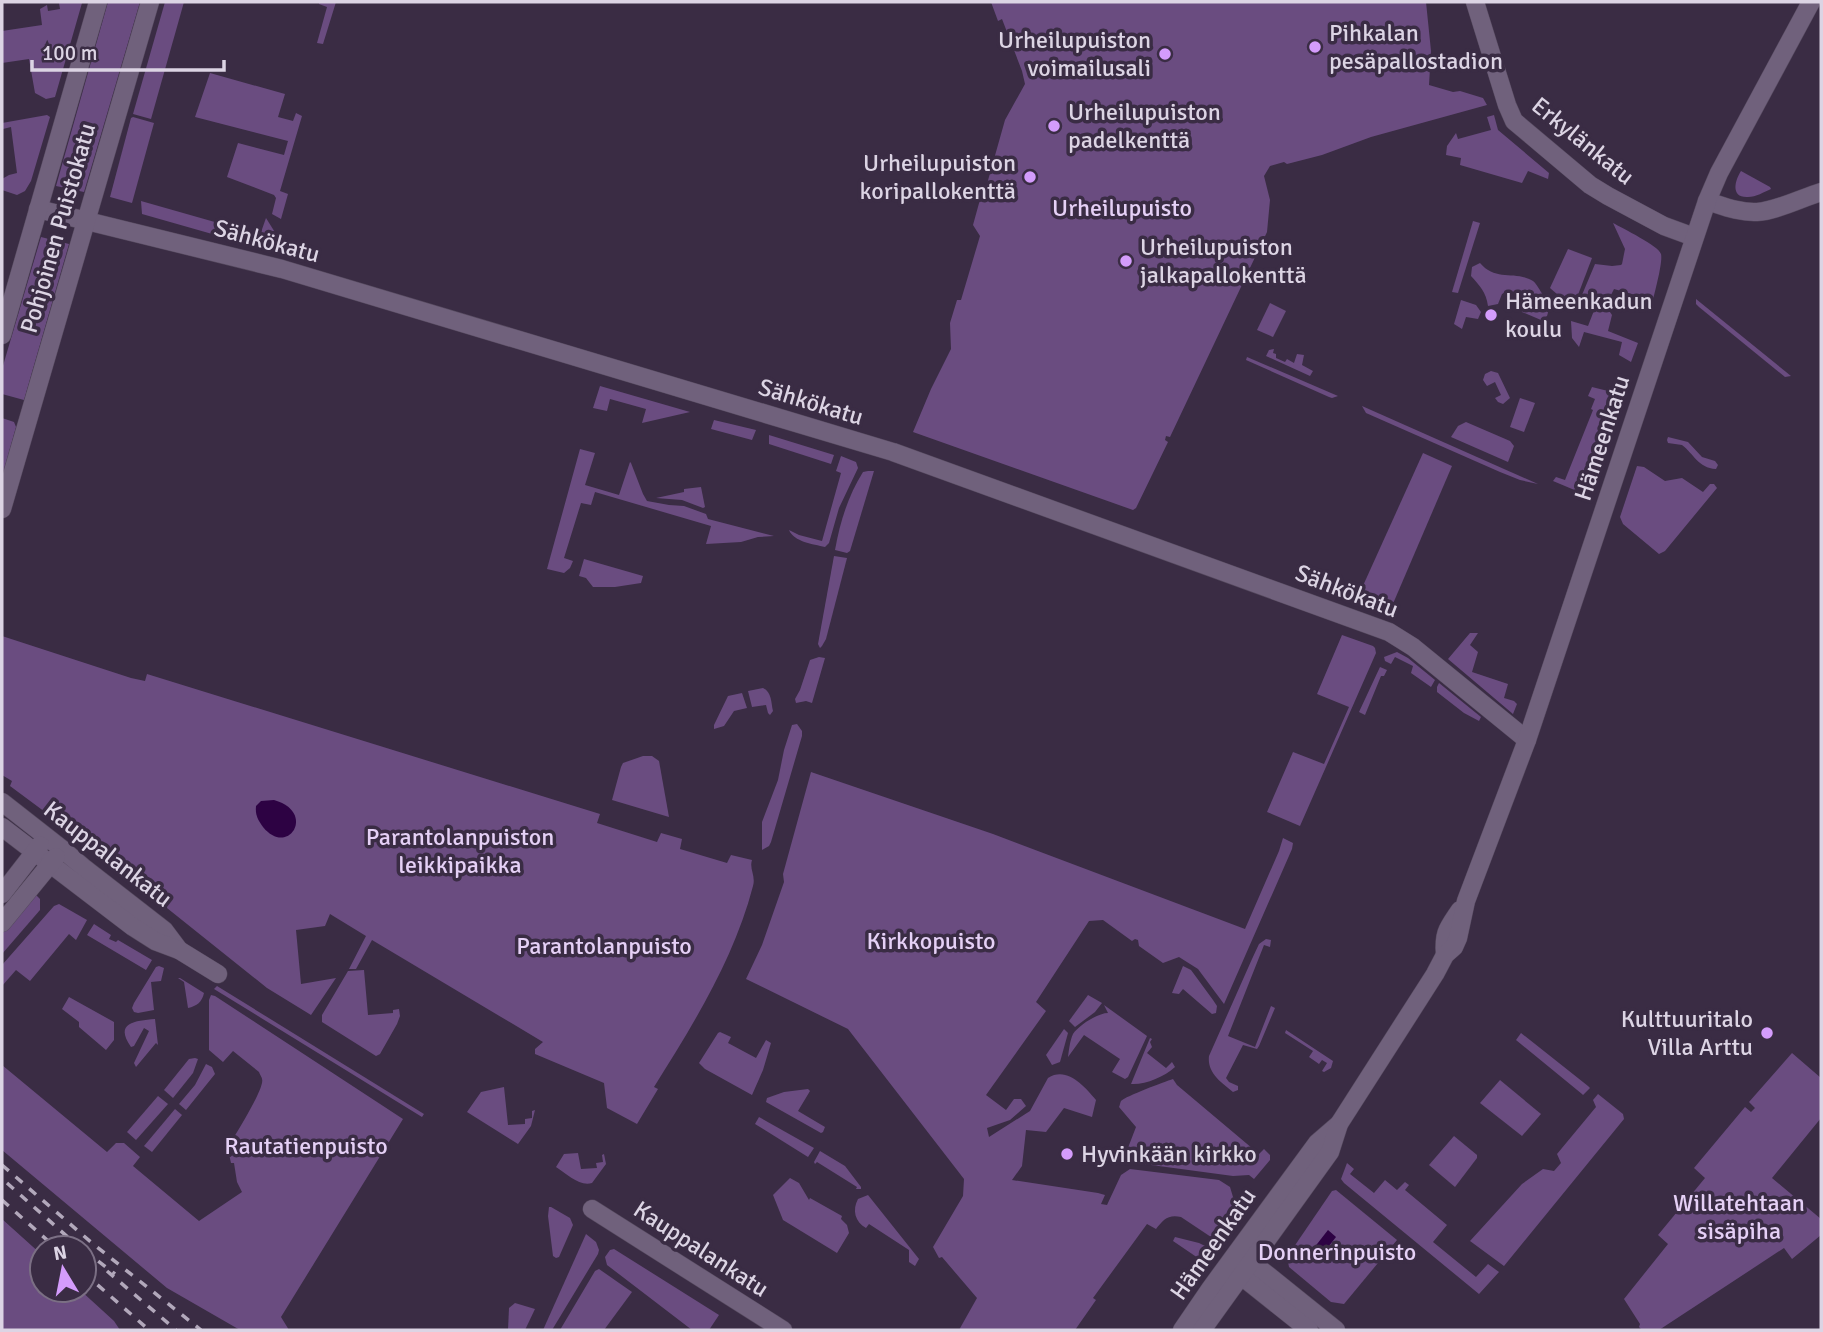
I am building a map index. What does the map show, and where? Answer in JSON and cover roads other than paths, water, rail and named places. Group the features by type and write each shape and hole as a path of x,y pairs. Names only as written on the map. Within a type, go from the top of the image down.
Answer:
{"street":[{"name":"Pohjoinen Puistokatu","path":"2,335 98,2"},
{"name":"Pohjoinen Puistokatu","path":"2,509 149,2"},
{"name":"Erkylänkatu","path":"1475,2 1514,121 1608,197 1664,226 1694,237"},
{"name":"Hämeenkatu","path":"1182,1330 1330,1152 1339,1124 1445,955 1446,932 1466,901 1527,740 1707,201 1719,173 1811,2"},
{"path":"1707,201 1756,212 1767,211 1821,192"},
{"name":"Sähkökatu","path":"38,209 282,269 871,445 1389,632 1413,647 1527,740"},
{"name":"Kauppalankatu","path":"2,802 164,930 179,950"},
{"name":"Kauppalankatu","path":"2,827 133,927 155,941 179,950 218,974"},
{"path":"2,894 46,837"},
{"path":"2,923 62,849"},
{"name":"Kauppalankatu","path":"592,1209 783,1330"},
{"name":"Hämeenkatu","path":"1202,1330 1238,1264"},
{"path":"1238,1264 1309,1330"},
{"path":"1238,1264 1336,1330"}],"railway":[{"path":"2,1165 92,1243 201,1330"},
{"path":"7,1183 64,1234"},
{"path":"2,1200 40,1234"},
{"path":"98,1261 115,1274"},
{"path":"107,1271 176,1330"},
{"path":"98,1285 149,1330"}],"place":[{"name":"Pihkalan pesäpallostadion","path":"1315,47"},
{"name":"Urheilupuiston voimailusali","path":"1165,54"},
{"name":"Urheilupuiston padelkenttä","path":"1054,126"},
{"name":"Urheilupuiston koripallokenttä","path":"1030,177"},
{"name":"Urheilupuiston jalkapallokenttä","path":"1126,261"},
{"name":"Hämeenkadun koulu","path":"1491,315"},
{"name":"Kulttuuritalo Villa Arttu","path":"1767,1033"},
{"name":"Hyvinkään kirkko","path":"1067,1154"}],"park label":[{"name":"Urheilupuisto","path":"1122,208"},
{"name":"Parantolanpuiston leikkipaikka","path":"460,851"},
{"name":"Kirkkopuisto","path":"931,941"},
{"name":"Parantolanpuisto","path":"604,946"},
{"name":"Rautatienpuisto","path":"306,1146"},
{"name":"Willatehtaan sisäpiha","path":"1739,1217"},
{"name":"Donnerinpuisto","path":"1337,1252"}]}
